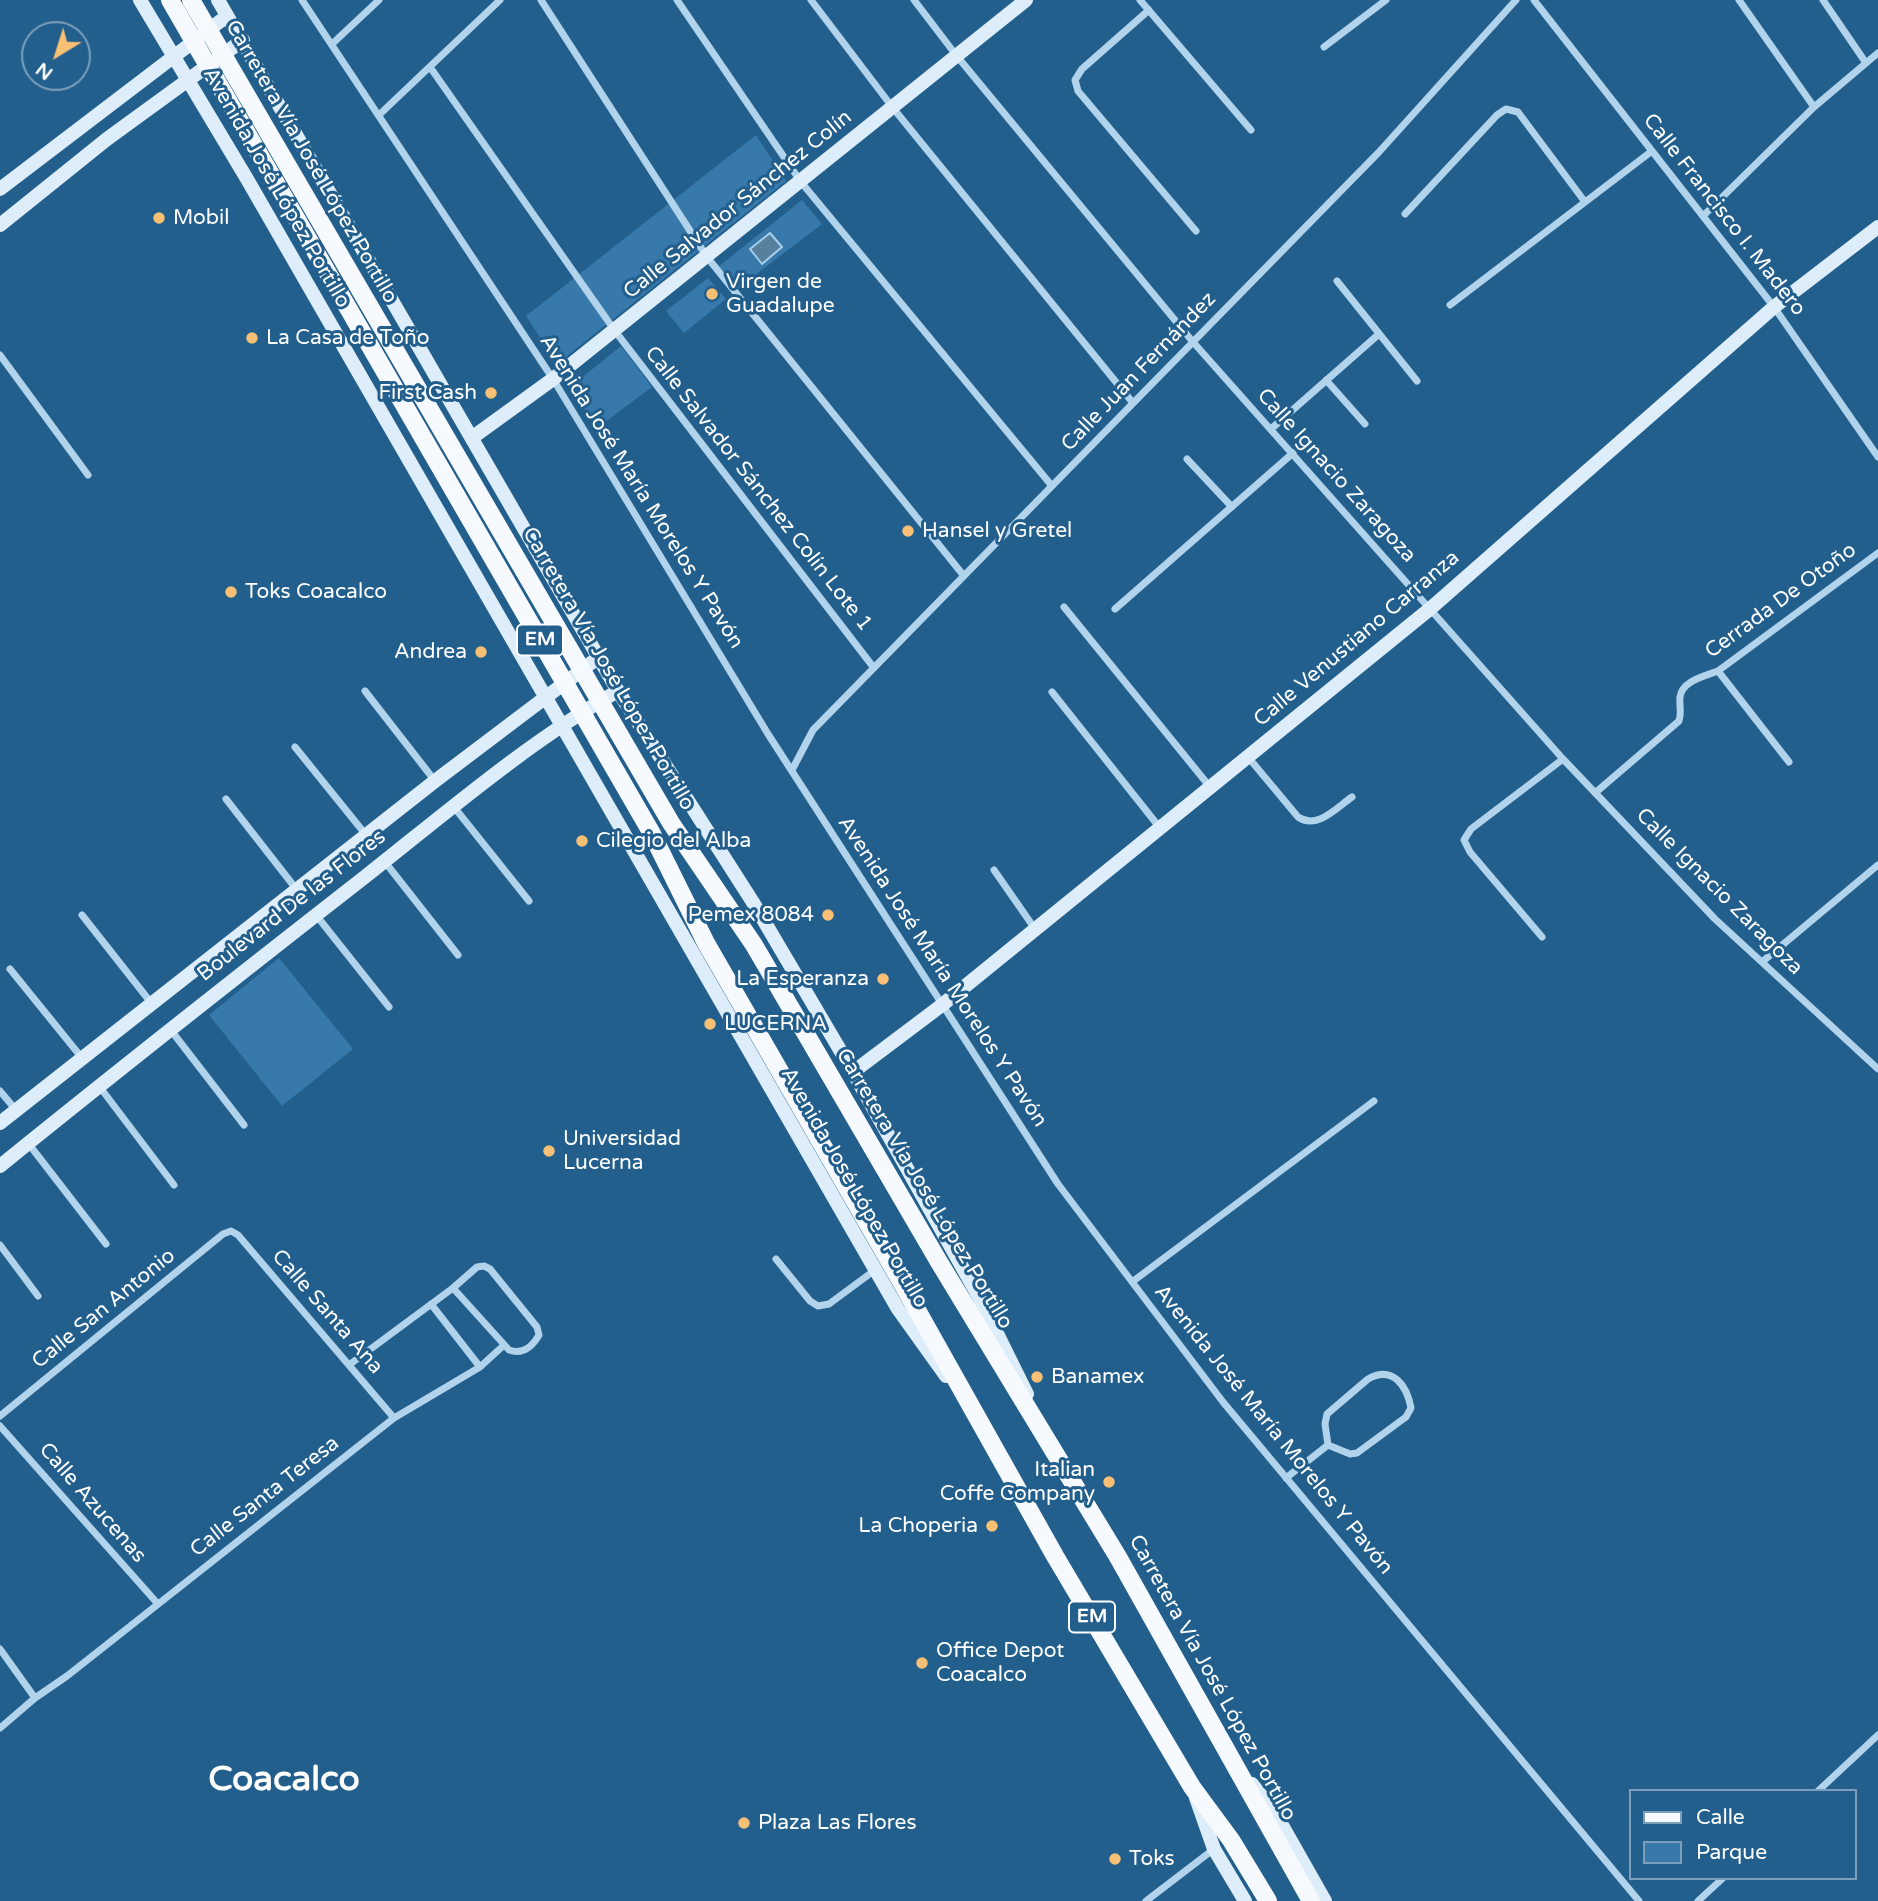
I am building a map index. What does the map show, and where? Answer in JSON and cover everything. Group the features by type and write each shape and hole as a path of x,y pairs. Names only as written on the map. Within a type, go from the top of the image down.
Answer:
{"main road":[{"name":"Avenida José López Portillo","path":"140,0 189,79 898,1309 993,1447"},
{"name":"Carretera Vía José López Portillo","path":"170,0 651,832 706,943 904,1285 1055,1556 1192,1787 1231,1840 1268,1901"},
{"name":"Carretera Vía José López Portillo","path":"191,0 671,823 754,945 939,1262 1118,1557 1311,1901"},
{"path":"218,0 618,691 754,904 853,1072 979,1297 1058,1456"},
{"name":"Calle Salvador Sánchez Colín","path":"473,437 615,331 1026,0"},
{"path":"0,189 227,16"},
{"path":"0,225 107,139 243,40"},
{"name":"Calle Venustiano Carranza","path":"853,1072 942,1005 1431,608 1774,307 1878,227"},
{"name":"Boulevard De las Flores","path":"0,1123 435,781 599,657"},
{"name":"Boulevard De las Flores","path":"0,1166 454,807 562,725 618,691"},
{"path":"1233,1761 1275,1812 1325,1901"},
{"path":"1192,1787 1214,1849 1245,1901"}],"street":[{"name":"Avenida José María Morelos Y Pavón","path":"302,0 554,379 792,770 1058,1184 1223,1402 1639,1901"},
{"path":"332,44 379,0"},
{"path":"379,115 500,0"},
{"path":"541,0 707,257 964,576"},
{"path":"677,0 801,182 1052,486"},
{"path":"811,0 893,108 1133,403"},
{"name":"Calle Ignacio Zaragoza","path":"914,0 1193,342 1563,760 1715,919 1878,1069"},
{"path":"1140,0 1251,130"},
{"path":"1324,47 1387,0"},
{"name":"Calle Juan Fernández","path":"792,770 813,730 1379,152 1516,0"},
{"name":"Calle Francisco I. Madero","path":"1534,0 1774,307 1878,457"},
{"path":"1739,0 1814,107"},
{"path":"1823,0 1866,63"},
{"path":"1149,10 1082,69 1075,80 1078,91 1195,231"},
{"path":"1703,216 1814,107 1878,53"},
{"name":"Calle Salvador Sánchez Colín Lote 1","path":"429,67 615,331 874,668"},
{"path":"1405,214 1497,115 1506,109 1518,112 1585,202"},
{"path":"1450,305 1652,150"},
{"path":"1337,281 1417,381"},
{"path":"1270,429 1379,334"},
{"path":"0,355 88,475"},
{"path":"1326,380 1365,424"},
{"path":"1115,609 1293,453"},
{"path":"1187,459 1232,507"},
{"name":"Cerrada De Otoño","path":"1595,793 1679,721 1683,688 1718,671 1878,553"},
{"path":"1064,607 1210,787"},
{"path":"1718,671 1789,762"},
{"path":"365,691 435,781"},
{"path":"1052,692 1160,828"},
{"path":"295,747 366,835"},
{"path":"1248,757 1298,817 1306,822 1316,822 1352,797"},
{"path":"1542,937 1470,852 1464,840 1471,829 1563,760"},
{"path":"226,800 297,890"},
{"path":"454,807 529,901"},
{"path":"384,861 458,955"},
{"path":"1762,962 1878,865"},
{"path":"994,870 1035,929"},
{"path":"82,915 152,1005"},
{"path":"316,915 389,1007"},
{"path":"10,969 82,1059"},
{"path":"170,1029 244,1125"},
{"path":"99,1086 174,1185"},
{"path":"0,1091 16,1111"},
{"path":"1132,1282 1374,1101"},
{"path":"28,1143 106,1244"},
{"name":"Calle Santa Ana","path":"231,1231 238,1235 394,1418"},
{"name":"Calle San Antonio","path":"0,1416 223,1234 231,1231"},
{"path":"0,1245 38,1296"},
{"path":"776,1259 810,1301 818,1306 829,1304 875,1269"},
{"path":"349,1365 477,1266 490,1269 537,1327 539,1335 524,1351 516,1353 503,1346 453,1287"},
{"path":"430,1304 480,1367"},
{"name":"Calle Santa Teresa","path":"35,1698 67,1676 394,1418 480,1367 503,1346"},
{"path":"1384,1374 1404,1385 1411,1408 1406,1417 1357,1453 1350,1454 1328,1445 1325,1424 1327,1414 1368,1379 1384,1374"},
{"name":"Calle Azucenas","path":"0,1426 158,1604"},
{"path":"1286,1478 1328,1445"},
{"path":"0,1649 35,1698 0,1728"},
{"path":"1820,1789 1878,1735"},
{"path":"1146,1901 1214,1849"},
{"path":"1698,1901 1721,1880"}],"green space":[{"path":"756,135 786,181 557,364 526,316"},
{"path":"802,200 822,224 737,289 719,266"},
{"path":"708,278 726,299 684,333 666,311"},
{"path":"621,346 652,387 597,428 570,387"},
{"path":"279,958 353,1049 282,1106 209,1015"}],"shaded area":[{"path":"770,233 782,247 762,264 750,249"}],"place":[{"name":"Mobil","path":"159,218"},
{"name":"Virgen de Guadalupe","path":"712,294"},
{"name":"La Casa de Toño","path":"252,338"},
{"name":"First Cash","path":"491,393"},
{"name":"Hansel y Gretel","path":"908,531"},
{"name":"Toks Coacalco","path":"231,592"},
{"name":"Andrea","path":"481,652"},
{"name":"Cilegio del Alba","path":"582,841"},
{"name":"Pemex 8084","path":"828,915"},
{"name":"La Esperanza","path":"883,979"},
{"name":"LUCERNA","path":"710,1024"},
{"name":"Universidad Lucerna","path":"549,1151"},
{"name":"Banamex","path":"1037,1377"},
{"name":"Italian Coffe Company","path":"1109,1482"},
{"name":"La Choperia","path":"992,1526"},
{"name":"Office Depot Coacalco","path":"922,1663"},
{"name":"Plaza Las Flores","path":"744,1823"},
{"name":"Toks","path":"1115,1859"}],"district":[{"name":"Coacalco","path":"284,1781"}]}
